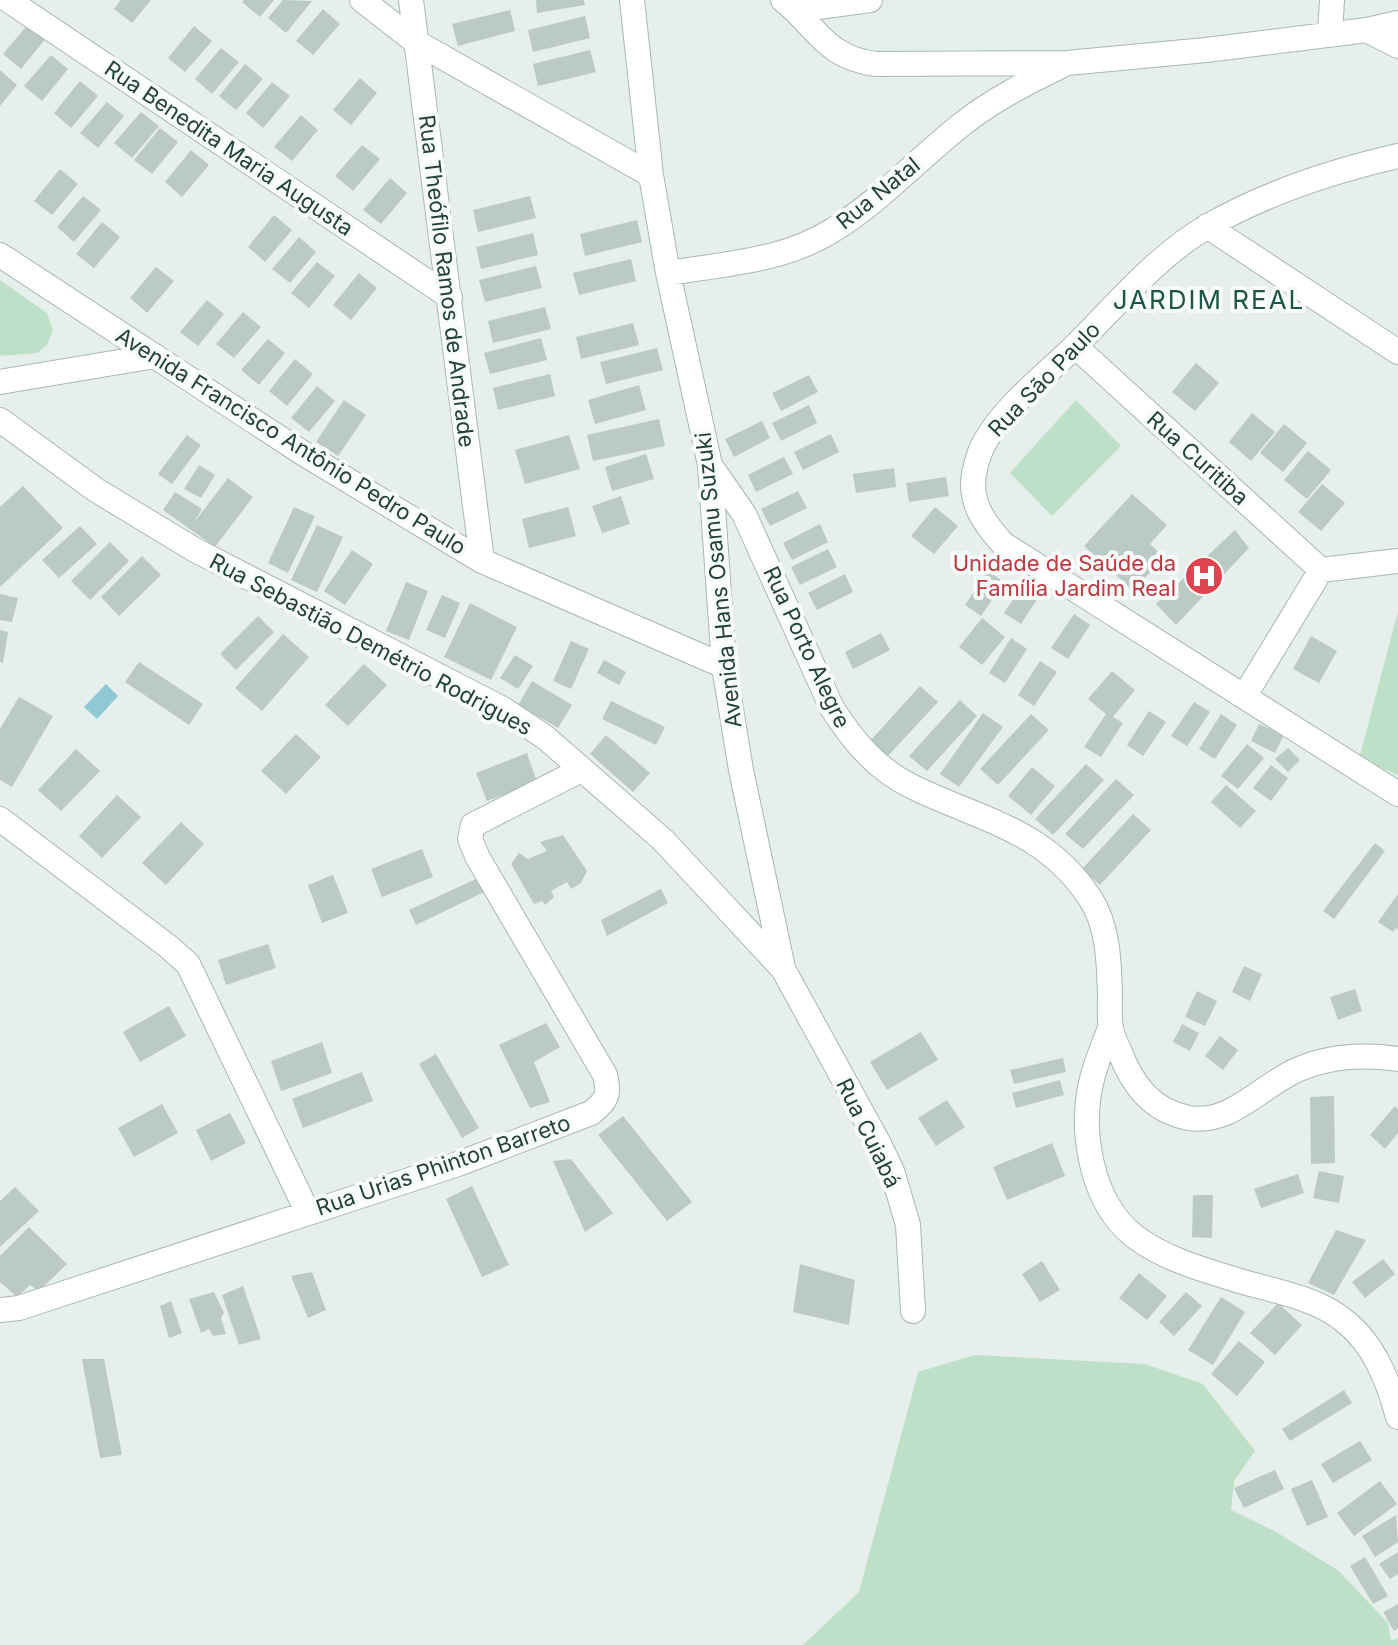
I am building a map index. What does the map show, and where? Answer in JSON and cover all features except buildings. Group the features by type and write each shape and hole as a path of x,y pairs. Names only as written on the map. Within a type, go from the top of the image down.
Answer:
{"street":[{"name":"Rua Benedita Maria Augusta","path":"8,0 450,297"},
{"path":"362,0 416,42 651,175"},
{"name":"Rua Theófilo Ramos de Andrade","path":"411,0 482,561"},
{"name":"Avenida Hans Osamu Suzuki","path":"632,0 651,175 668,273 710,465 724,666 741,770 783,969"},
{"path":"790,5 870,0"},
{"path":"1330,33 1332,0"},
{"path":"790,5 826,44 857,61 876,64 1067,63 1206,50 1367,30 1398,23"},
{"path":"1367,30 1398,46"},
{"name":"Rua Natal","path":"668,273 768,256 804,245 833,231 963,123 1019,87 1067,63"},
{"name":"Rua São Paulo","path":"1398,156 1265,197 1207,226 1163,258 1015,405 985,441 974,476 975,504 985,524 1003,544 1398,794"},
{"path":"1207,226 1398,352"},
{"name":"Avenida Francisco Antônio Pedro Paulo","path":"0,255 301,452 482,561 724,666"},
{"name":"Rua Curitiba","path":"1075,346 1321,570"},
{"path":"0,382 155,356"},
{"name":"Rua Sebastião Demétrio Rodrigues","path":"0,420 96,490 195,550 503,709 546,738 663,840 783,969"},
{"name":"Rua Porto Alegre","path":"710,465 744,514 832,708 850,738 874,762 912,787 1010,827 1035,842 1060,864 1091,899 1101,922 1108,953 1110,1028 1136,1087 1150,1101 1164,1110 1190,1118 1216,1117 1258,1095 1280,1078 1325,1060 1367,1055 1398,1059"},
{"path":"1245,695 1321,570 1398,561"},
{"name":"Rua Urias Phinton Barreto","path":"0,1310 19,1308 458,1164 591,1113 605,1103 608,1089 605,1075 478,858 470,839 473,825 581,770"},
{"path":"0,819 188,964 308,1213"},
{"name":"Rua Cuiabá","path":"783,969 892,1171 908,1225 913,1311"},
{"path":"1110,1028 1092,1078 1087,1107 1087,1137 1101,1191 1115,1215 1133,1235 1193,1266 1323,1306 1343,1319 1361,1337 1381,1367 1398,1417"}],"green space":[{"path":"0,280 47,313 53,330 47,345 37,353 0,356"},
{"path":"1076,400 1121,446 1052,516 1010,473"},
{"path":"1398,611 1398,775 1359,759"},
{"path":"975,1355 1145,1364 1203,1384 1255,1451 1234,1481 1231,1510 1276,1532 1339,1571 1388,1623 1391,1641 1398,1638 1398,1645 803,1645 859,1592 918,1372"}],"water":[{"path":"106,684 118,696 97,719 84,707"}],"place":[{"name":"Unidade de Saúde da Família Jardim Real","path":"1204,576"}],"district":[{"name":"JARDIM REAL","path":"1209,299"}]}
